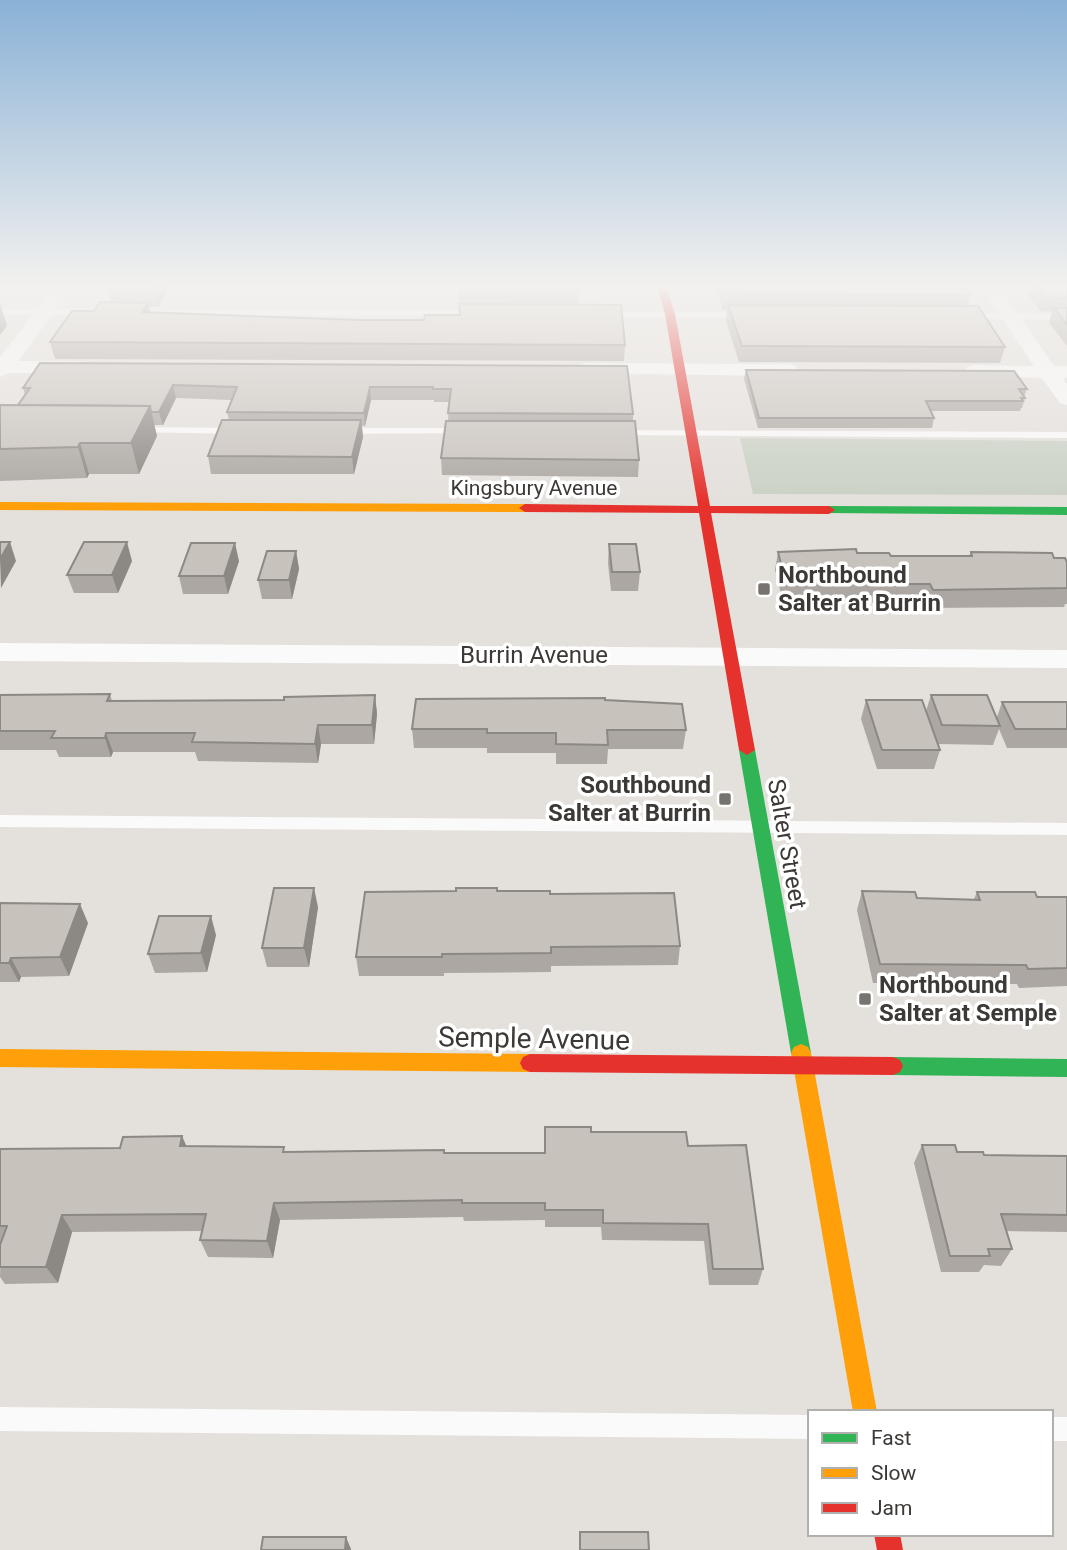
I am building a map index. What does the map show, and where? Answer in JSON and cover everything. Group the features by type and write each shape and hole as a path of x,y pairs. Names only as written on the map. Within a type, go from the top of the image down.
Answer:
{"street":[{"name":"Salter Street","path":"678,357 865,1410"},
{"path":"1045,357 1058,372 1067,399"},
{"path":"1,368 98,368"},
{"path":"566,369 815,370"},
{"path":"950,371 1058,372"},
{"name":"Kingsbury Avenue","path":"0,506 1067,511"},
{"name":"Burrin Avenue","path":"0,652 1067,659"},
{"name":"Semple Avenue","path":"0,1058 1067,1068"}],"lane":[{"path":"125,430 251,431"},
{"path":"334,431 474,431"},
{"path":"599,432 1067,435"},
{"path":"0,821 1067,830"},
{"path":"0,1419 808,1427"}],"shaded area":[{"path":"740,438 1067,441 1067,495 753,494"}],"building":[{"path":"40,363 627,366 633,414 448,413 451,389 433,387 370,387 364,413 227,412 237,387 173,385 159,412 151,412 150,406 18,405 30,388 23,388"},
{"path":"746,370 1014,371 1027,389 1019,389 1025,398 1021,398 1023,401 926,401 934,418 759,418"},
{"path":"0,405 150,406 131,443 80,443 78,447 0,449"},
{"path":"222,420 361,420 352,457 208,456"},
{"path":"446,421 635,421 639,460 441,458"},
{"path":"0,542 10,542 0,559"},
{"path":"84,542 127,542 112,575 67,575"},
{"path":"191,543 235,543 224,576 179,576"},
{"path":"609,544 636,544 640,572 612,572"},
{"path":"856,549 857,553 889,553 891,556 972,556 971,552 1052,553 1054,558 1065,558 1067,562 1067,588 933,590 930,584 877,584 875,579 785,580 778,552"},
{"path":"267,551 296,551 289,580 258,580"},
{"path":"110,694 107,701 284,700 284,697 375,695 372,725 318,725 315,744 192,742 195,733 106,733 105,738 51,738 55,731 0,731 0,695"},
{"path":"931,695 987,695 1000,726 942,725"},
{"path":"605,698 682,704 686,730 607,730 608,745 556,744 556,733 412,729 416,699"},
{"path":"866,700 922,700 940,750 882,750"},
{"path":"1002,702 1067,702 1067,729 1015,729"},
{"path":"274,888 314,888 304,948 262,948"},
{"path":"456,888 550,891 550,894 674,893 680,946 551,947 551,953 356,957 365,892 456,891"},
{"path":"862,891 915,892 917,898 980,900 977,892 1035,892 1037,897 1067,897 1067,968 1028,969 1026,965 880,964"},
{"path":"0,903 80,904 60,957 11,958 9,963 0,963"},
{"path":"159,916 211,916 201,953 148,954"},
{"path":"545,1127 591,1127 591,1132 686,1132 688,1146 746,1145 763,1269 713,1269 708,1224 603,1223 603,1210 545,1210 545,1203 462,1203 462,1200 274,1203 267,1241 200,1240 206,1214 62,1215 46,1267 0,1267 0,1245 7,1226 0,1226 0,1149 120,1148 123,1137 182,1136 180,1146 284,1147 283,1152 444,1150 444,1153 545,1153"},
{"path":"922,1145 955,1145 957,1152 983,1152 984,1155 1067,1156 1067,1215 1001,1214 1012,1249 988,1249 990,1256 950,1256"},
{"path":"580,1532 648,1532 649,1550 580,1550"},
{"path":"263,1537 346,1537 345,1550 261,1550"}],"traffic: fast":[{"path":"829,510 1067,511"},
{"path":"747,750 801,1053"},
{"path":"893,1066 1067,1068"}],"traffic: slow":[{"path":"0,506 525,508"},
{"path":"801,1053 865,1410"},
{"path":"0,1058 530,1063"}],"traffic: jam":[{"path":"678,357 747,750"},
{"path":"525,508 829,510"},
{"path":"530,1063 893,1066"},
{"path":"887,1536 890,1550"}],"place":[{"name":"Northbound Salter at Burrin","path":"764,589"},
{"name":"Southbound Salter at Burrin","path":"725,799"},
{"name":"Northbound Salter at Semple","path":"865,999"}]}
